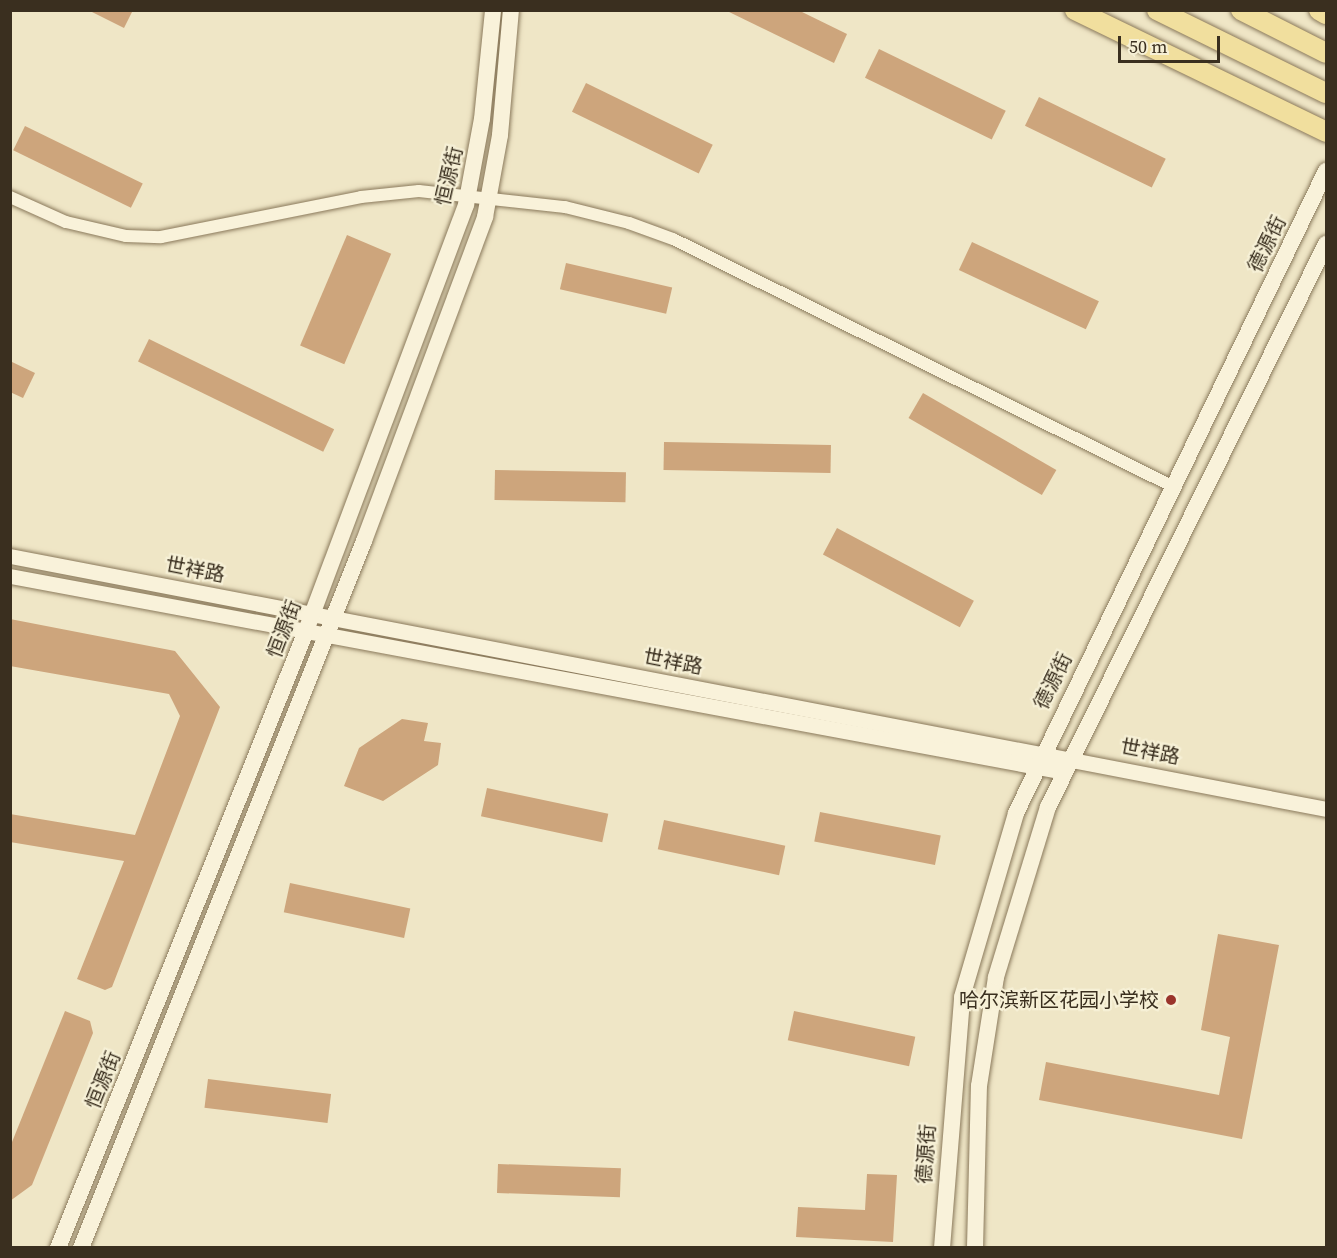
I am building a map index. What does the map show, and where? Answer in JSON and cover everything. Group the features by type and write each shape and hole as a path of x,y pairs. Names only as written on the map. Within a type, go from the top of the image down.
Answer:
{"main road":[{"name":"恒源街","path":"58,1248 306,632 468,195 482,119 493,10"},
{"name":"恒源街","path":"81,1248 326,636 445,328 489,198 500,135 511,10"},
{"path":"1076,10 1326,132"},
{"path":"1157,10 1326,93"},
{"path":"1241,10 1326,53"},
{"path":"1319,10 1326,14"},
{"name":"德源街","path":"942,1248 953,1072 963,998 1001,855 1038,760 1326,171"},
{"path":"975,1248 979,1086 996,977 1024,878 1066,765 1326,244"}],"street":[{"path":"10,197 99,232 161,237 371,195 419,191 565,207 673,239 1172,486"},
{"name":"世祥路","path":"10,556 313,614 1038,760"},
{"name":"世祥路","path":"10,576 326,636 1326,808"}],"building":[{"path":"88,10 133,10 124,28"},
{"path":"725,10 798,10 847,34 834,63"},
{"path":"879,49 1006,111 992,140 865,78"},
{"path":"586,83 713,145 699,174 572,112"},
{"path":"1039,97 1166,159 1152,188 1025,126"},
{"path":"25,126 143,183 131,208 13,150"},
{"path":"347,235 391,254 344,364 300,345"},
{"path":"972,242 1099,301 1086,329 959,270"},
{"path":"566,263 672,288 666,314 560,289"},
{"path":"149,339 334,429 323,452 138,361"},
{"path":"10,361 35,373 23,398 10,392"},
{"path":"923,393 1056,470 1042,495 908,418"},
{"path":"664,442 831,445 830,473 664,470"},
{"path":"495,470 626,472 625,502 494,500"},
{"path":"837,528 974,601 960,627 823,554"},
{"path":"10,619 175,651 220,707 112,987 105,990 77,979 124,861 10,842 10,814 135,835 180,716 169,694 10,666"},
{"path":"402,719 428,723 424,741 441,743 438,765 383,801 344,786 359,748"},
{"path":"487,788 608,814 602,842 481,816"},
{"path":"820,812 941,835 935,865 814,841"},
{"path":"664,820 785,846 779,875 658,849"},
{"path":"290,883 410,909 404,938 284,912"},
{"path":"1218,934 1279,945 1242,1139 1039,1100 1046,1062 1219,1095 1230,1037 1201,1030"},
{"path":"65,1011 90,1021 93,1033 32,1185 10,1201 10,1147"},
{"path":"794,1011 915,1037 909,1066 788,1040"},
{"path":"208,1079 331,1094 328,1123 204,1108"},
{"path":"498,1164 621,1168 620,1197 497,1193"},
{"path":"867,1174 897,1175 893,1242 796,1237 798,1207 865,1210"}],"place":[{"name":"哈尔滨新区花园小学校","path":"1171,1000"}]}
